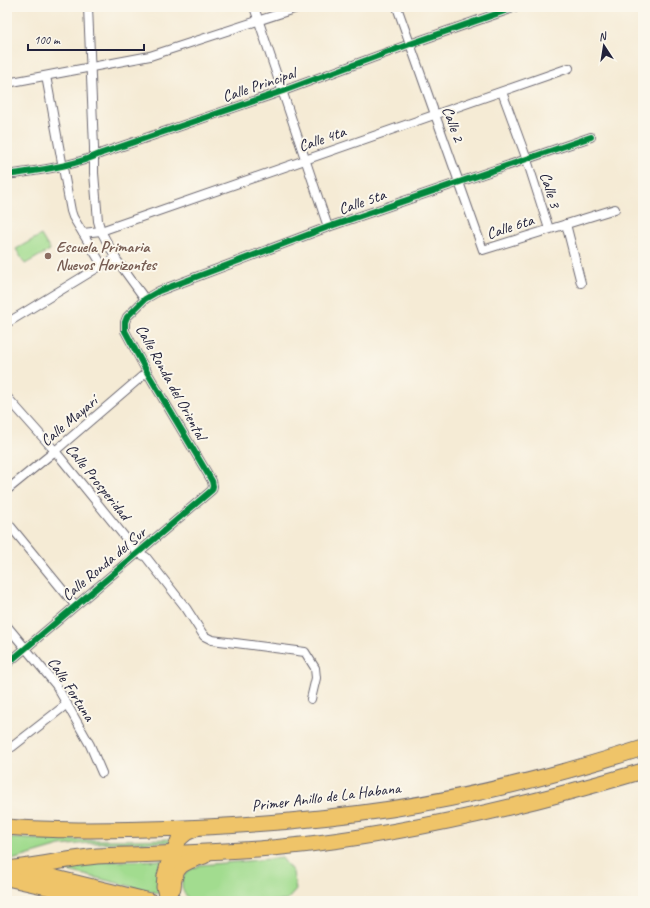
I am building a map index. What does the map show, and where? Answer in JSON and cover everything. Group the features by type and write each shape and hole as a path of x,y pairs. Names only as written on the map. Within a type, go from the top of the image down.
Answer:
{"highway":[{"name":"Primer Anillo de La Habana","path":"7,827 61,830 198,828 328,818 437,801 532,779 643,748"},
{"path":"9,870 98,856 218,852 350,838 420,827 538,800 643,771"},
{"path":"181,901 178,898 171,896 164,887 165,876 179,839 186,833 198,828"},
{"path":"171,896 174,875 181,866 218,852"},
{"path":"9,870 109,901"},
{"path":"9,870 150,901"}],"street":[{"path":"88,7 93,157 98,222 100,231 116,259 145,299"},
{"path":"254,7 328,227"},
{"path":"7,83 150,56 300,7"},
{"name":"Calle 2","path":"397,7 483,250"},
{"name":"Calle Principal","path":"7,175 62,166 87,160 102,153 283,91 516,7"},
{"name":"Calle 4ta","path":"83,233 100,231 569,68"},
{"path":"46,76 73,218 102,265"},
{"name":"Calle 3","path":"502,92 527,160 549,229"},
{"name":"Calle 5ta","path":"145,299 159,291 328,227 591,137"},
{"name":"Calle 6ta","path":"483,250 615,209"},
{"name":"Calle 3","path":"566,224 580,283"},
{"path":"7,323 102,265 116,259"},
{"name":"Calle Ronda del Oriental","path":"145,299 127,317 125,327 128,336 147,372 212,481"},
{"name":"Calle Mayarí","path":"7,490 147,372"},
{"name":"Calle Prosperidad","path":"7,397 55,451 137,552 146,557 186,608 204,636 212,640 305,652 315,668 316,678 311,700"},
{"name":"Calle Ronda del Sur","path":"7,664 137,552 212,490 212,481"},
{"path":"7,522 75,605"},
{"name":"Calle Fortuna","path":"7,626 56,685 90,745 102,774"},
{"path":"12,746 67,704"}],"green space":[{"path":"41,235 50,250 25,264 16,249"},
{"path":"7,838 70,840 175,839 175,842 87,843 60,846 12,860 7,858"},
{"path":"282,858 293,872 296,890 286,901 192,901 183,891 182,882 185,874 200,865"},
{"path":"165,860 162,894 56,868 90,862"}],"cycle path":[{"path":"7,175 79,162 283,91 516,7"},
{"path":"7,664 212,490 212,481 147,372 125,331 125,322 127,317 145,299 159,291 328,227 591,137"}],"place":[{"name":"Escuela Primaria Nuevos Horizontes","path":"48,256"}]}
